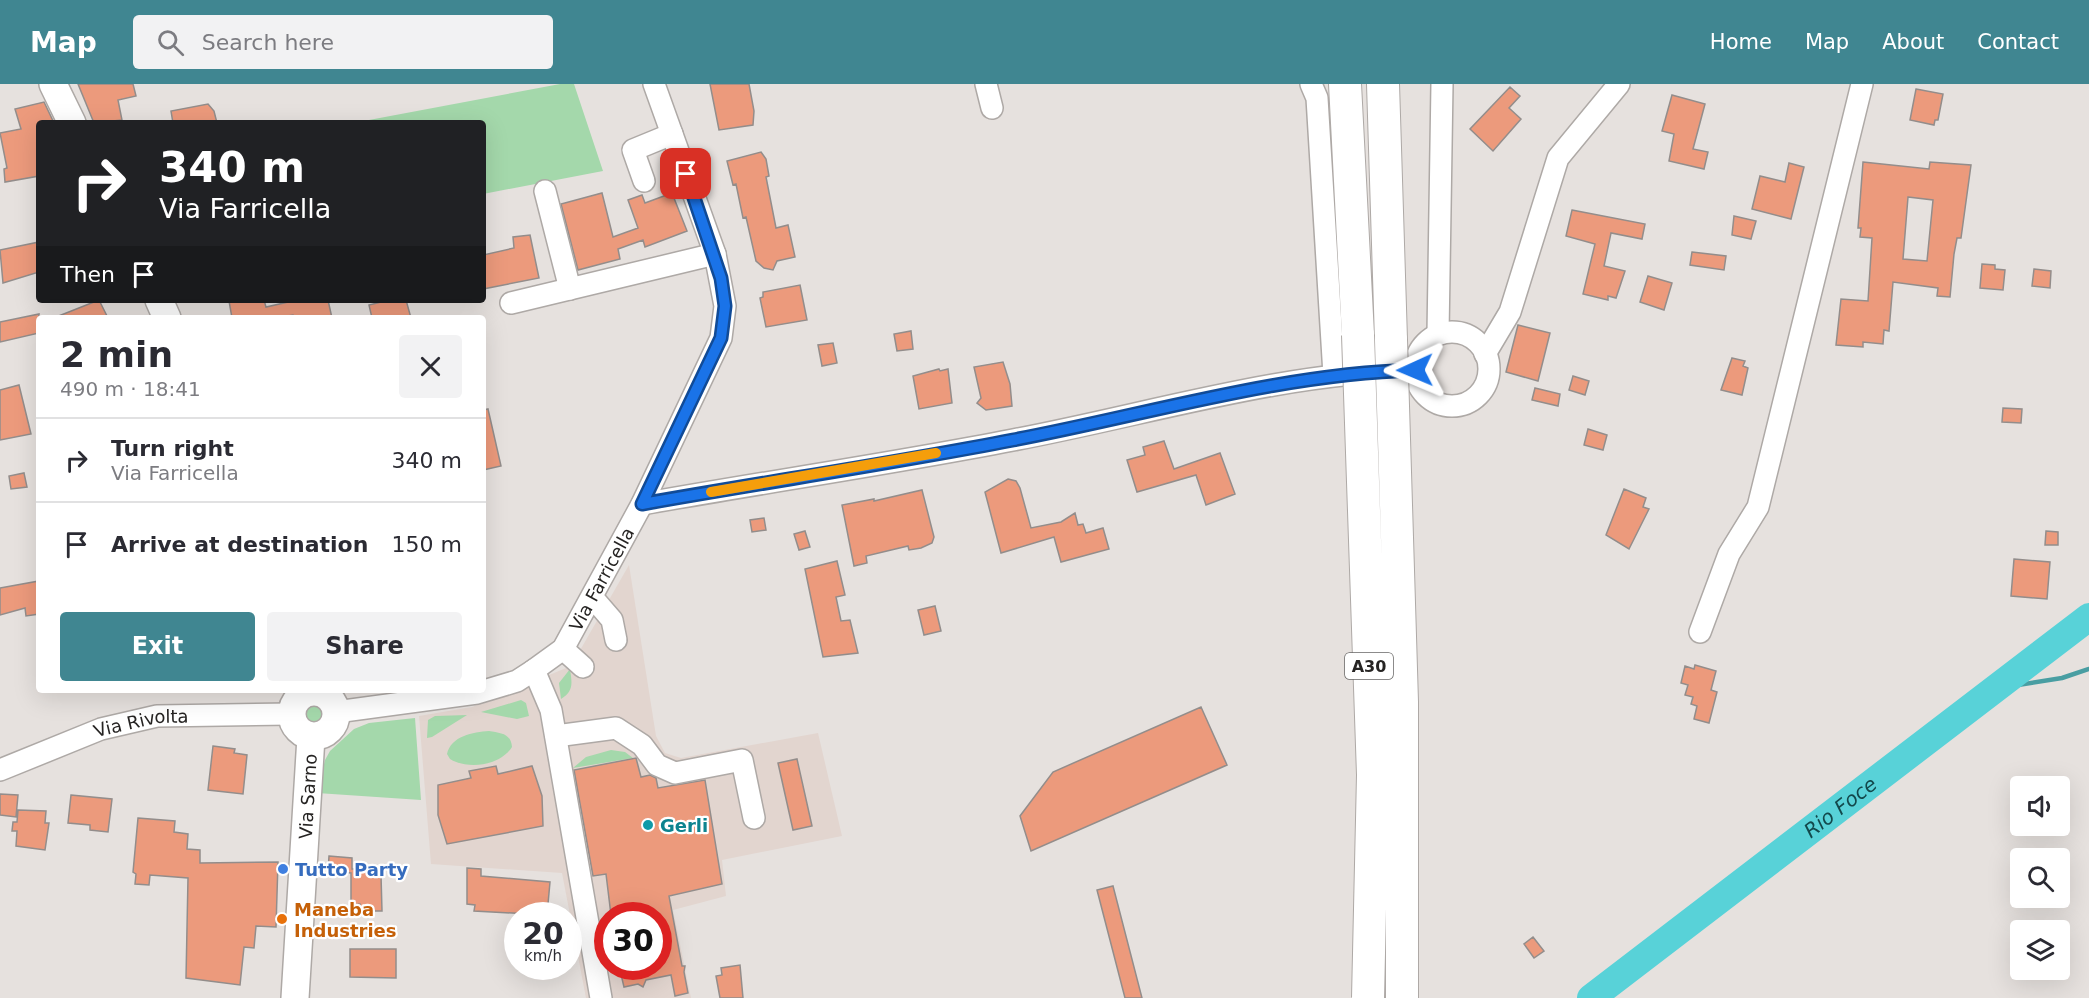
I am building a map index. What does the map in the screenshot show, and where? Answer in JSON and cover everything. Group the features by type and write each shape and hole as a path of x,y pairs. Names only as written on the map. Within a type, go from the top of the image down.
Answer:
{"highway":[{"name":"A30","path":"1345,84 1358,335 1372,775 1368,998"},
{"name":"A30","path":"1383,84 1402,702 1402,998"}],"main road":[{"path":"53,84 71,120"},
{"path":"308,693 300,697 291,714 295,726 311,737 330,731 336,712 331,699 321,693"},
{"name":"Via Sarno","path":"295,998 311,737"}],"street":[{"name":"Via Farricella","path":"486,690 517,681 563,649 642,504 721,338 725,306 715,254 654,84"},
{"path":"986,84 992,108"},
{"path":"1311,84 1317,98 1334,375"},
{"path":"1438,334 1442,84"},
{"path":"1485,354 1510,312 1558,158 1619,84"},
{"path":"1701,632 1729,554 1758,507 1862,84"},
{"path":"644,181 633,150 672,134"},
{"path":"545,190 570,290"},
{"path":"511,303 715,254"},
{"path":"1449,332 1471,337 1485,354 1489,366 1482,390 1462,404 1444,405 1427,396 1419,387 1415,370 1419,350 1438,334 1449,332"},
{"path":"642,504 1014,440 1164,406 1334,375 1415,370"},
{"path":"592,598 612,620 616,640"},
{"path":"563,649 583,667"},
{"path":"534,670 551,710 601,998"},
{"name":"Via Farricella","path":"336,712 477,693"},
{"name":"Via Rivolta","path":"0,770 100,729 158,716 291,714"},
{"path":"556,736 616,728 642,745 657,765 675,773 742,760 754,818"}],"shaded area":[{"name":"Gerli","path":"629,565 656,736 665,753 681,758 818,733 842,836 722,860 726,896 673,910 691,998 586,998 582,977 582,902 568,902 562,873 431,864 419,716 472,707 571,666"}],"green space":[{"path":"560,84 574,84 603,171 486,193 486,120 369,120"},
{"path":"570,669 571,686 568,693 561,699 559,683"},
{"path":"521,700 526,703 529,716 517,719 481,712"},
{"path":"315,705 322,708 325,715 322,722 315,725 308,722 305,715 308,708"},
{"path":"467,715 427,738 428,720 435,716"},
{"path":"415,718 421,800 317,793 325,760 330,751 354,729 369,723"},
{"path":"489,731 504,734 510,739 512,747 507,753 492,762 474,765 450,759 447,754 449,748 458,739 476,732"},
{"path":"611,750 625,752 633,758 573,768 586,757"}],"building":[{"path":"78,84 133,84 136,96 118,100 122,120 93,120"},
{"path":"710,84 749,84 754,111 753,125 719,130"},
{"path":"1510,87 1520,96 1509,108 1521,119 1493,151 1470,129"},
{"path":"1916,89 1943,94 1938,120 1935,120 1934,125 1910,120"},
{"path":"1672,95 1705,104 1693,149 1708,152 1704,169 1669,161 1674,134 1662,131"},
{"path":"44,102 53,120 36,120 36,177 5,182 4,169 7,168 0,133 21,129 15,109"},
{"path":"208,104 214,111 216,120 172,120 171,111"},
{"path":"761,152 766,159 769,176 766,177 776,228 788,225 795,257 777,261 773,270 764,268 756,261 746,217 743,218 736,184 733,185 727,161"},
{"path":"1863,162 1929,169 1930,162 1971,165 1961,238 1957,238 1954,254 1950,297 1937,296 1938,288 1893,282 1889,331 1884,330 1883,344 1863,342 1863,347 1836,345 1841,299 1868,301 1872,238 1860,237 1861,228 1858,228","holes":["1908,197 1933,200 1927,261 1903,259"]},
{"path":"1789,163 1804,167 1791,219 1752,209 1760,176 1785,182"},
{"path":"602,193 613,237 638,228 628,200 642,195 645,203 672,193 687,231 645,247 643,240 618,249 620,259 578,270 561,204"},
{"path":"1572,210 1645,224 1642,239 1611,233 1604,266 1625,271 1616,298 1608,296 1608,300 1583,294 1595,244 1566,236"},
{"path":"1734,216 1756,221 1751,239 1732,235"},
{"path":"530,235 539,278 486,288 486,254 514,248 513,237"},
{"path":"36,243 36,273 3,283 0,250"},
{"path":"1692,252 1726,256 1724,270 1690,265"},
{"path":"1982,264 1995,265 1995,269 2005,270 2003,290 1980,288"},
{"path":"2034,269 2051,271 2050,288 2032,286"},
{"path":"1648,276 1672,283 1664,310 1640,302"},
{"path":"800,285 807,320 766,327 760,298 763,297 763,292"},
{"path":"91,303 100,303 106,315 61,315"},
{"path":"229,303 265,303 266,307 284,303 329,303 331,315 293,315 231,315"},
{"path":"407,303 410,315 371,315 369,305"},
{"path":"39,314 36,315 36,334 0,342 0,322"},
{"path":"1518,325 1550,333 1538,381 1506,372"},
{"path":"911,331 913,349 897,351 894,334"},
{"path":"833,343 837,363 822,366 818,345"},
{"path":"1732,358 1745,361 1743,366 1748,368 1742,395 1721,390"},
{"path":"1003,362 1010,384 1012,406 986,410 977,403 981,398 974,367"},
{"path":"939,369 940,371 948,369 952,403 919,409 913,376"},
{"path":"1573,376 1589,381 1585,395 1569,390"},
{"path":"19,385 31,434 0,440 0,390"},
{"path":"1535,388 1560,394 1558,406 1532,400"},
{"path":"2003,408 2022,409 2021,423 2002,422"},
{"path":"486,409 488,409 501,466 486,469"},
{"path":"1588,429 1607,435 1603,450 1584,445"},
{"path":"1164,441 1174,469 1220,453 1235,494 1206,505 1196,475 1137,492 1127,460 1145,455 1143,447"},
{"path":"24,473 27,487 11,489 9,476"},
{"path":"1008,479 1016,481 1020,488 1031,528 1061,522 1075,513 1078,525 1083,524 1086,533 1103,528 1109,549 1061,562 1054,537 1001,553 985,492"},
{"path":"1624,489 1646,498 1643,507 1649,509 1629,549 1606,535"},
{"path":"922,490 934,537 932,543 921,548 909,550 908,546 866,556 867,563 854,566 842,505 874,499 874,501"},
{"path":"764,518 766,530 752,532 750,520"},
{"path":"805,531 810,547 799,550 794,534"},
{"path":"2046,531 2058,532 2058,545 2045,545"},
{"path":"2014,559 2050,562 2047,599 2011,596"},
{"path":"837,561 845,595 836,597 841,621 850,620 858,653 823,657 805,569"},
{"path":"36,582 36,614 26,616 25,608 0,615 0,588"},
{"path":"935,606 941,631 924,635 918,610"},
{"path":"1695,665 1716,671 1711,690 1717,692 1709,723 1694,719 1697,706 1691,704 1693,697 1685,695 1688,685 1681,683 1685,666 1694,669"},
{"path":"1201,707 1227,765 1031,851 1020,816 1053,772"},
{"path":"213,746 235,749 234,753 247,755 243,794 208,790"},
{"name":"Gerli","path":"636,758 641,777 650,775 656,778 658,788 705,780 722,884 669,896 670,902 609,902 606,874 593,876 574,770"},
{"path":"797,759 812,826 793,830 778,763"},
{"path":"496,766 498,774 532,766 542,796 543,826 447,844 438,815 438,785 471,778 469,771"},
{"path":"0,794 18,795 16,817 0,815"},
{"path":"71,795 112,799 108,832 90,830 90,825 68,823"},
{"path":"18,810 46,811 45,823 49,823 45,850 16,846 17,831 12,831 13,822 17,822"},
{"path":"138,818 175,821 174,832 188,834 187,849 200,850 200,863 278,862 276,927 256,926 254,948 244,947 240,985 186,978 188,878 150,875 149,885 135,884 136,874 133,872"},
{"path":"329,856 352,858 352,869 371,869 371,875 381,875 382,911 361,911 360,904 351,905 351,873 328,871"},
{"path":"467,868 481,869 481,876 550,882 548,902 504,902 504,913 474,911 475,905 467,904"},
{"path":"1113,886 1142,998 1125,998 1097,890"},
{"name":"Gerli","path":"672,912 682,966 685,966 688,993 675,996 672,980"},
{"path":"1533,937 1544,951 1534,958 1524,944"},
{"path":"350,949 396,949 396,978 350,977"},
{"path":"740,965 743,998 720,998 716,976 722,975 721,968"},
{"name":"Gerli","path":"622,980 646,980 643,987 638,984 624,987"}],"waterway":[{"name":"Rio Foce","path":"1591,998 2089,617"},
{"path":"1999,688 2062,678 2089,669"}],"slow traffic":[{"path":"711,492 936,453"}],"place":[{"name":"Gerli","path":"648,825"},
{"name":"Tutto Party","path":"283,869"},
{"name":"Maneba Industries","path":"282,919"}],"route":[{"path":"686,174 715,254 721,278 725,306 721,338 642,504 1014,440 1164,406 1334,375 1415,370"}]}
